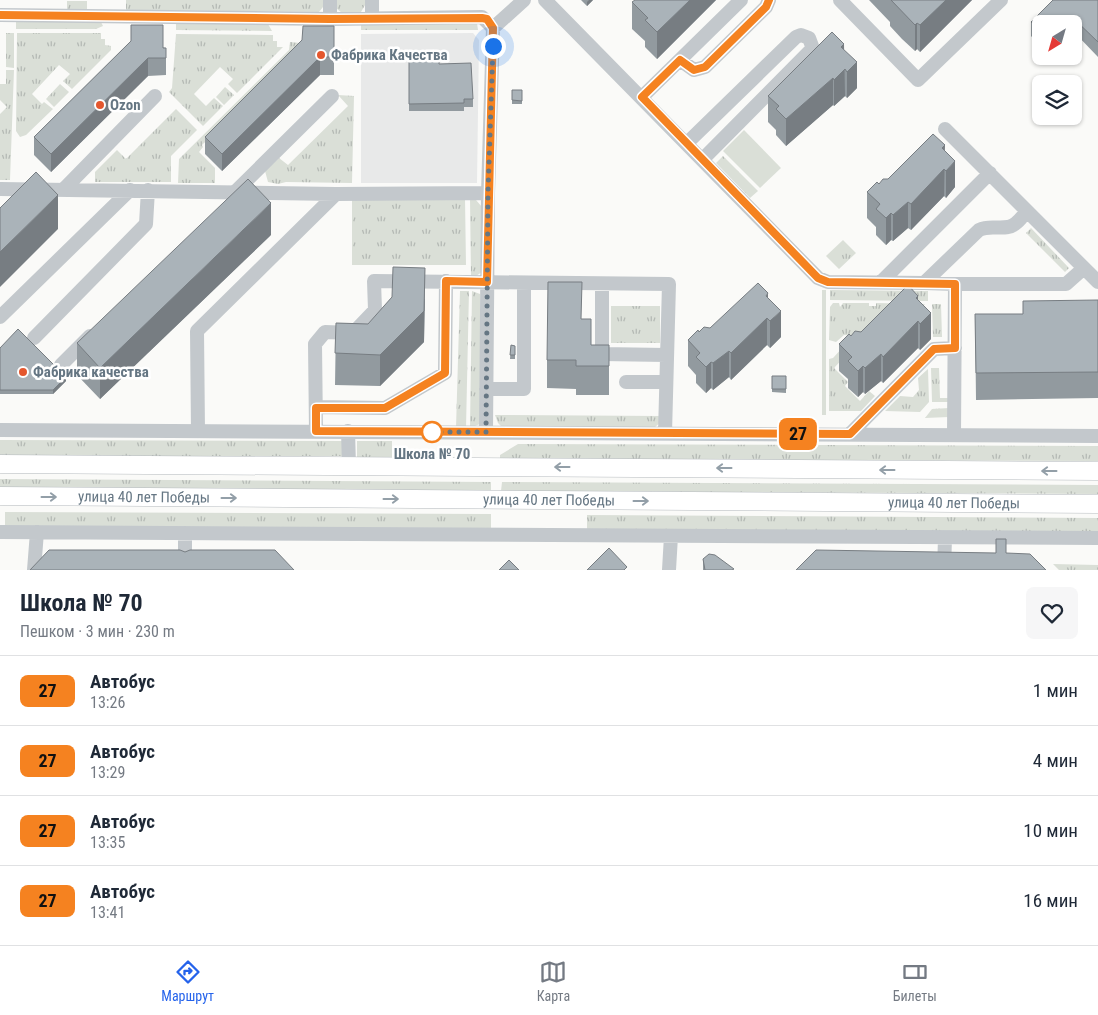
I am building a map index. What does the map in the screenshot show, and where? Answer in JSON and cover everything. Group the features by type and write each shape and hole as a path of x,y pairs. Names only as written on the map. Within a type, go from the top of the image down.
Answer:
{"main road":[{"name":"улица 40 лет Победы","path":"0,464 1098,471"},
{"name":"улица 40 лет Победы","path":"0,496 1098,504"}],"street":[{"path":"330,0 330,19"},
{"path":"372,0 372,18"},
{"path":"493,28 524,0"},
{"path":"546,0 818,278 828,282 1066,284 1084,268"},
{"path":"642,97 741,0"},
{"path":"680,60 694,70 705,67 766,7 769,0"},
{"path":"840,0 918,80 1001,0"},
{"path":"0,15 487,19 493,28 488,193 486,432"},
{"path":"686,143 796,37 801,35 809,38 812,46 811,50 703,159"},
{"path":"64,189 156,96"},
{"path":"221,205 332,96"},
{"path":"946,129 1098,282"},
{"path":"880,283 990,173"},
{"path":"0,189 336,194 488,193"},
{"path":"15,205 21,196 21,189"},
{"path":"0,317 130,190"},
{"path":"34,338 146,224 148,190"},
{"path":"198,431 197,331 336,194"},
{"path":"924,283 979,230 987,226 1008,227 1014,224 1027,211"},
{"path":"316,431 315,344 325,332 353,333 374,310 374,281 446,281 669,284 665,433"},
{"path":"316,408 385,408 445,373 446,281"},
{"path":"486,389 524,389 524,283"},
{"path":"602,284 602,354 666,355"},
{"path":"954,435 955,284"},
{"path":"61,365 103,323"},
{"path":"850,434 934,349 955,348"},
{"path":"626,382 666,382"},
{"path":"0,430 1098,436"},
{"path":"348,431 349,466"},
{"path":"0,532 1098,538"},
{"path":"34,570 37,532"},
{"path":"185,533 185,570"},
{"path":"669,570 671,536"},
{"path":"944,538 944,570"}],"shaded area":[{"path":"473,33 479,40 477,183 361,183 361,34"}],"green space":[{"path":"126,0 324,0 323,7 319,12 126,10"},
{"path":"334,0 368,0 361,12 342,13 336,8"},
{"path":"67,1 87,1 87,12 67,12"},
{"path":"16,19 101,22 103,26 96,29 16,29"},
{"path":"176,21 268,24 272,31 176,30"},
{"path":"361,22 477,23 478,30 361,30"},
{"path":"6,33 14,33 14,68 6,67"},
{"path":"17,33 101,33 101,39 105,39 105,45 111,46 111,50 72,89 63,81 70,74 59,65 32,94 42,104 44,102 53,109 26,135 20,137 16,131"},
{"path":"176,34 273,35 273,41 277,41 277,47 283,47 237,93 228,84 233,79 220,67 194,94 206,106 214,98 223,106 203,126 169,92 172,88"},
{"path":"290,42 301,43 202,145 203,147 199,152 215,168 215,183 178,183 179,159 289,50"},
{"path":"6,70 14,70 10,180 0,180 0,114 7,107 0,100 0,84 6,84"},
{"path":"60,84 69,92 54,107 46,99"},
{"path":"225,87 234,95 224,105 216,97"},
{"path":"338,95 354,96 352,183 286,182 278,184 268,182 265,171 279,158 288,165 348,106"},
{"path":"176,109 197,130 171,156 171,182 95,182 95,172 117,150 126,159"},
{"path":"744,130 781,168 760,188 723,151"},
{"path":"723,156 758,191 750,198 716,163"},
{"path":"352,198 465,198 466,265 352,265"},
{"path":"470,198 476,200 482,207 482,272 471,277"},
{"path":"1031,228 1069,268 1065,272 1026,233"},
{"path":"843,240 856,253 839,269 826,256"},
{"path":"822,290 826,290 826,415 822,415"},
{"path":"830,290 928,291 928,301 830,300"},
{"path":"460,291 469,291 466,428 456,428"},
{"path":"472,291 480,294 480,424 470,428"},
{"path":"833,303 839,303 840,307 843,303 869,303 869,306 876,306 876,303 925,304 913,317 852,349 834,368 848,382 845,386 860,401 869,391 875,396 861,411 829,411 829,359 833,358 853,336 844,335 836,342 829,340 830,307"},
{"path":"932,304 941,304 942,337 933,337"},
{"path":"611,306 660,306 660,343 611,343"},
{"path":"931,368 939,368 940,398 949,398 949,402 932,402"},
{"path":"928,369 929,402 920,412 885,411 900,396 913,397 919,390 918,378"},
{"path":"949,408 949,417 925,418 932,409"},
{"path":"495,415 661,416 661,422 655,427 503,428 498,423"},
{"path":"0,440 344,441 344,456 0,456"},
{"path":"357,441 392,441 392,457 357,457"},
{"path":"518,444 1098,446 1098,461 500,459 500,455"},
{"path":"0,479 491,482 491,492 0,489"},
{"path":"502,482 1098,485 1098,494 501,491"},
{"path":"5,512 491,514 491,530 5,528"},
{"path":"587,515 1098,518 1098,534 587,531"},
{"path":"1053,564 1098,565 1098,570 1059,570"}],"building":[{"path":"635,0 690,0 657,32 645,20 648,18 632,2"},
{"path":"891,0 946,0 920,25 917,23 915,25"},
{"path":"1053,0 1098,0 1098,42 1082,27 1082,15 1038,15"},
{"path":"131,25 163,25 163,48 166,48 166,58 148,58 51,154 34,137 131,41"},
{"path":"303,26 334,26 334,57 320,57 222,154 205,137 302,40"},
{"path":"832,32 844,44 841,47 857,62 847,72 845,69 834,80 833,78 786,119 776,109 779,106 768,96"},
{"path":"409,53 439,53 439,64 471,63 473,99 464,99 464,103 409,104"},
{"path":"512,90 522,90 522,101 512,100"},
{"path":"933,134 945,145 942,148 955,161 946,171 944,169 911,204 908,202 893,215 891,213 886,218 876,209 880,204 867,192 877,182 879,184 883,179 888,179"},
{"path":"36,172 58,195 0,252 0,208"},
{"path":"248,179 271,203 100,368 77,343"},
{"path":"393,267 425,268 424,311 380,355 335,353 336,323 368,324 392,297"},
{"path":"548,282 582,282 581,319 591,319 591,345 609,345 609,366 576,366 576,360 547,360"},
{"path":"758,283 768,293 766,296 781,311 770,321 767,318 731,353 729,351 706,367 696,357 700,353 688,340 698,330 699,332 704,327 710,328"},
{"path":"908,285 918,296 916,298 931,313 920,324 918,321 883,357 881,354 865,368 863,366 858,371 848,361 852,357 839,344 849,334 851,336 855,331 861,332"},
{"path":"1098,300 1098,372 976,373 975,314 1023,314 1023,301"},
{"path":"18,329 66,377 53,390 0,390 0,348"},
{"path":"511,345 515,346 515,355 510,355"},
{"path":"772,376 786,376 786,389 772,389"},
{"path":"996,539 1006,539 1006,553 1030,554 1046,570 796,570 816,550 996,553"},
{"path":"609,548 627,567 624,570 587,570"},
{"path":"49,550 180,550 185,552 190,550 275,550 294,570 30,570"},
{"path":"709,554 715,555 734,569 705,570 703,559"},
{"path":"509,560 519,570 499,570"}],"bus line":[{"name":"27","path":"0,15 330,19 482,18 490,22 493,28 487,282 446,281 445,373 385,408 316,408 316,431 850,434 934,349 955,348 955,284 828,282 818,278 642,97 680,60 688,68 694,70 700,70 705,67 766,7 769,0"}],"place":[{"name":"Фабрика Качества","path":"321,55"},
{"name":"Ozon","path":"100,105"},
{"name":"Фабрика качества","path":"23,372"},
{"name":"Школа № 70","path":"432,432"}],"route":[{"path":"432,432 486,432 488,193 493,46"}]}
